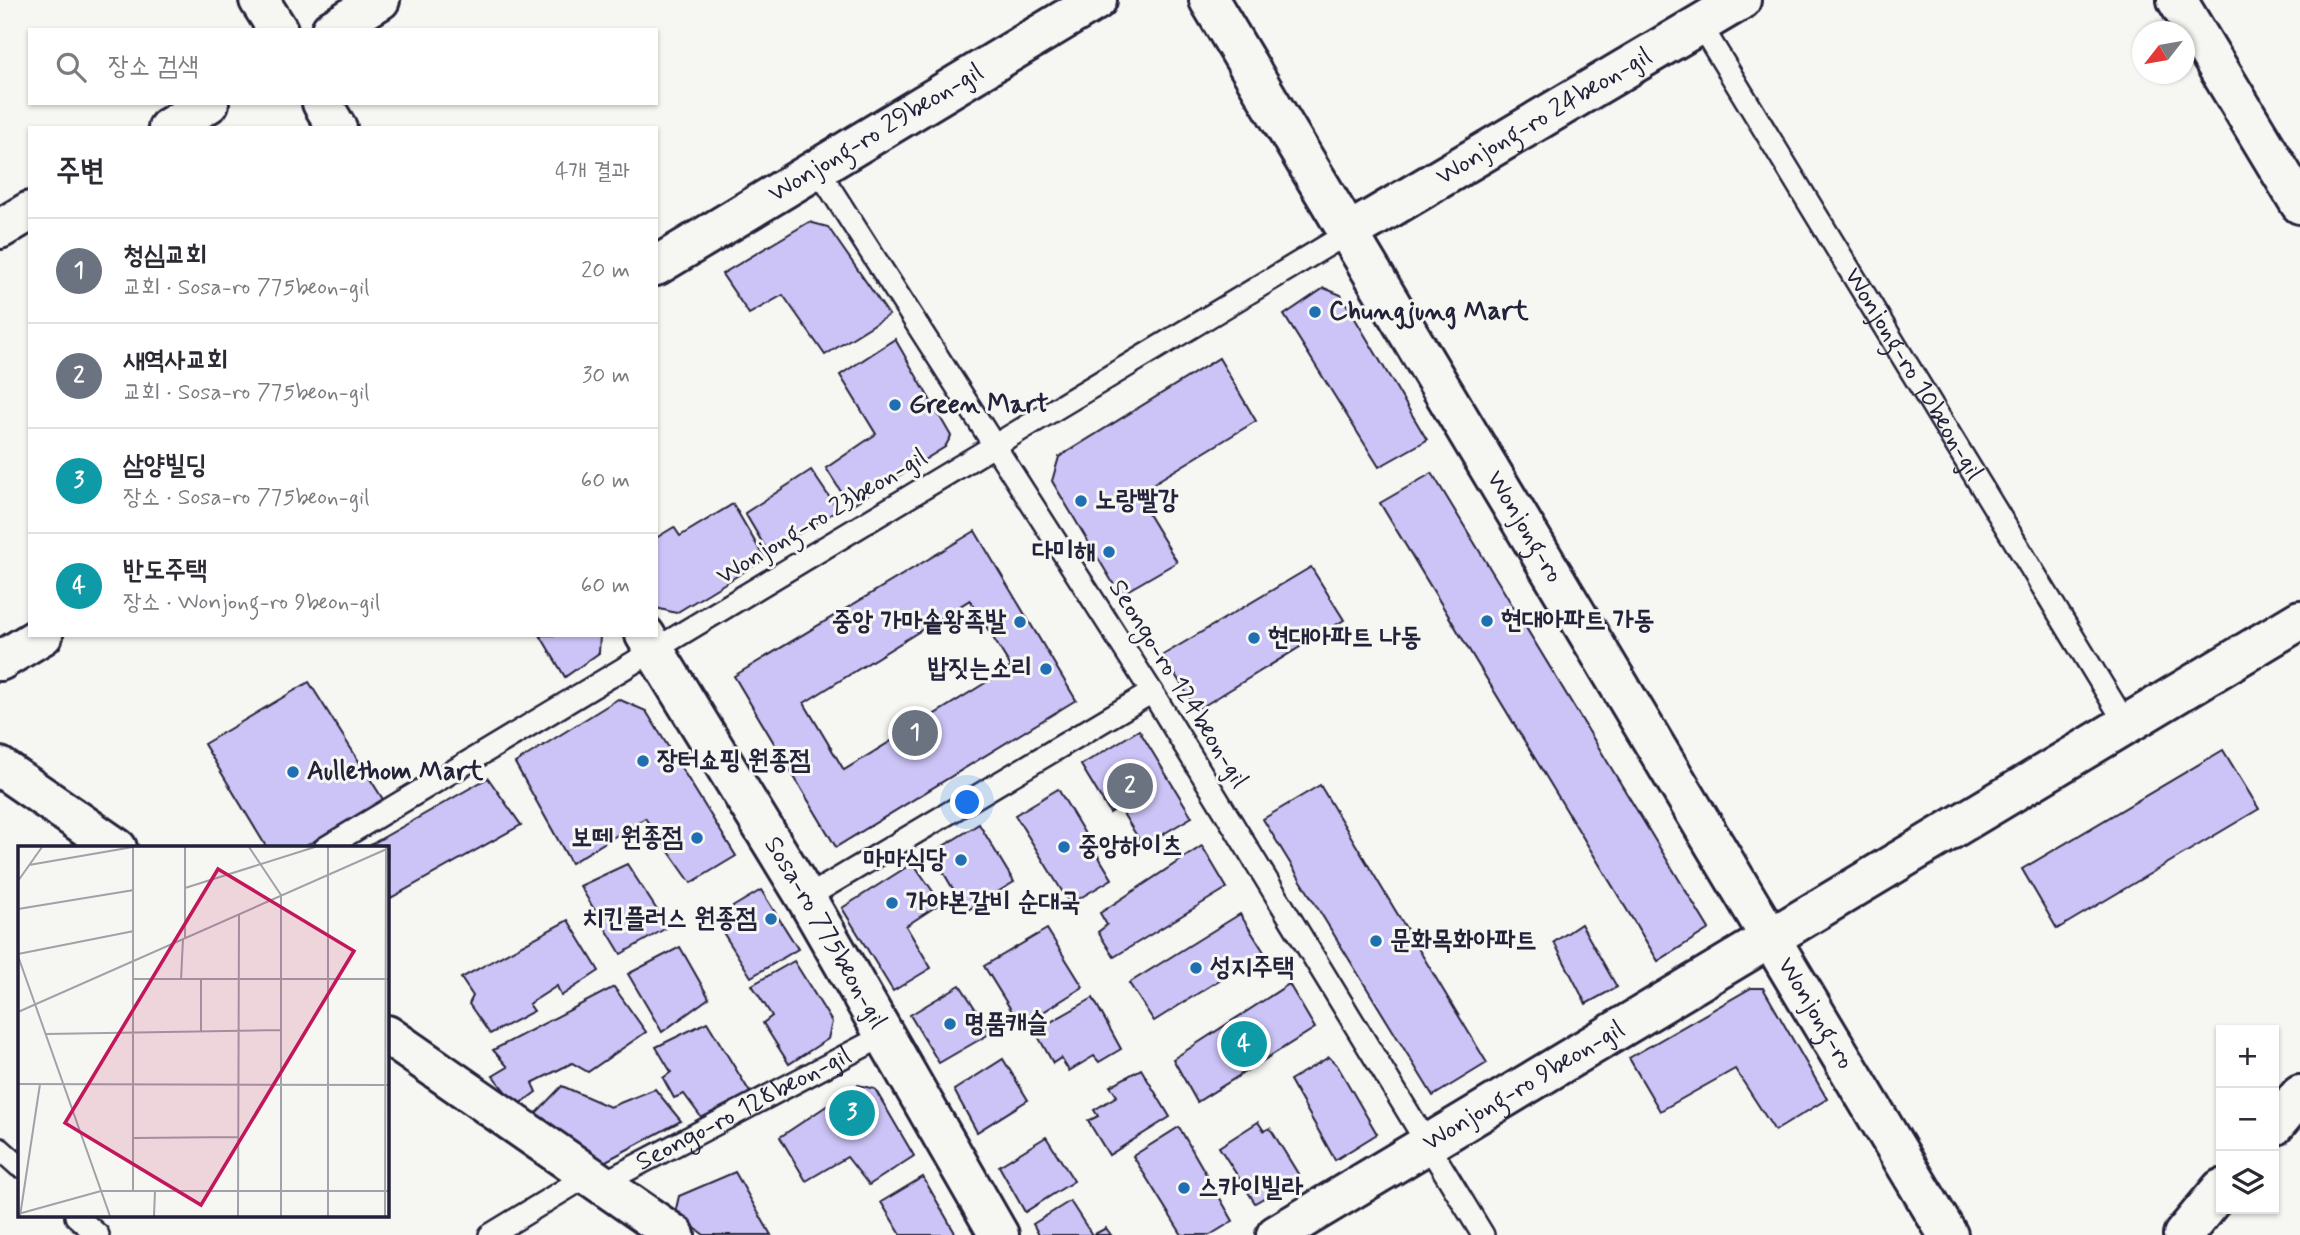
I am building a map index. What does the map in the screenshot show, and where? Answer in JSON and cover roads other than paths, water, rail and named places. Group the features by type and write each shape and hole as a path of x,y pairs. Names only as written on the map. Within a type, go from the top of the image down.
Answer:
{"street":[{"path":"259,0 277,28"},
{"path":"334,28 380,0"},
{"name":"Wonjong-ro 29beon-gil","path":"658,265 1097,0"},
{"name":"Wonjong-ro","path":"1209,0 1948,1235"},
{"name":"Wonjong-ro 24beon-gil","path":"1348,233 1741,0"},
{"path":"2177,0 2300,204"},
{"path":"172,126 206,105"},
{"path":"323,105 336,126"},
{"path":"0,229 28,212"},
{"path":"1770,938 2300,621"},
{"path":"0,661 40,637"},
{"name":"Sosa-ro 775beon-gil","path":"650,643 806,898 999,1235"},
{"path":"0,767 114,846"},
{"name":"Wonjong-ro 9beon-gil","path":"1276,1235 1770,938"},
{"name":"Seongo-ro 128beon-gil","path":"388,1036 675,1235"},
{"path":"2279,1120 2300,1095"},
{"path":"2183,1235 2216,1195"}],"lane":[{"name":"Wonjong-ro 10beon-gil","path":"1700,24 2126,724"},
{"name":"Seongo-ro 124beon-gil","path":"817,169 1152,692 1483,1235"},
{"name":"Wonjong-ro 23beon-gil","path":"328,846 650,643 994,446 1348,233"},
{"path":"806,898 1152,692"},
{"name":"Seongo-ro 128beon-gil","path":"490,1235 595,1179 885,1035"},
{"path":"0,1149 18,1165"},
{"path":"78,1218 98,1235"}],"place":[{"name":"Chungjung Mart","path":"1315,312"},
{"name":"Green Mart","path":"895,405"},
{"name":"노랑빨강","path":"1081,501"},
{"name":"다미해","path":"1109,552"},
{"name":"현대아파트 가동","path":"1487,621"},
{"name":"중앙 가마솥왕족발","path":"1020,622"},
{"name":"현대아파트 나동","path":"1254,638"},
{"name":"밥짓는소리","path":"1046,669"},
{"name":"청심교회","path":"915,733"},
{"name":"장터쇼핑 원종점","path":"643,761"},
{"name":"Aullethom Mart","path":"293,772"},
{"name":"새역사교회","path":"1130,786"},
{"name":"보떼 원종점","path":"697,838"},
{"name":"중앙하이츠","path":"1064,847"},
{"name":"마마식당","path":"961,860"},
{"name":"가야본갈비 순대국","path":"892,903"},
{"name":"치킨플러스 원종점","path":"771,919"},
{"name":"문화목화아파트","path":"1376,941"},
{"name":"성지주택","path":"1196,968"},
{"name":"명품캐슬","path":"950,1024"},
{"name":"반도주택","path":"1244,1044"},
{"name":"삼양빌딩","path":"852,1113"},
{"name":"스카이빌라","path":"1184,1188"}]}
